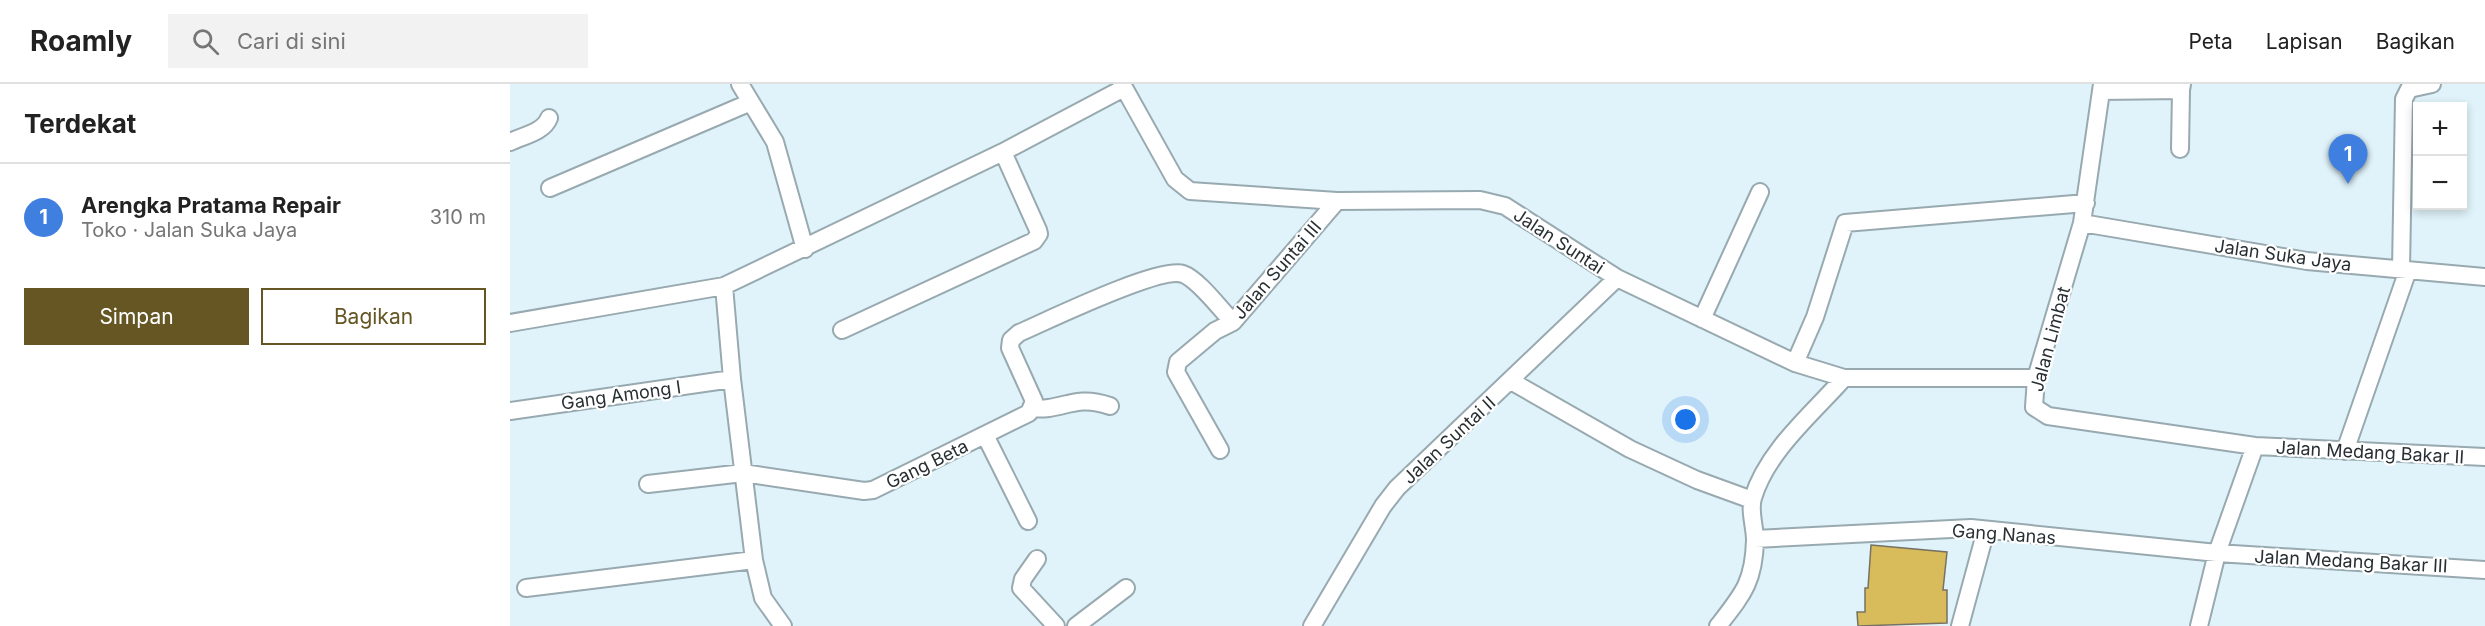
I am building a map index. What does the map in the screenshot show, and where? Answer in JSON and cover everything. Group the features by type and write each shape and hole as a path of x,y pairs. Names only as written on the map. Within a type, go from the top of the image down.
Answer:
{"street":[{"path":"740,84 776,142 805,249"},
{"path":"2345,450 2405,270 2404,99 2409,89 2432,84"},
{"path":"510,323 724,286 1003,152 1123,86"},
{"name":"Jalan Suntai","path":"1123,86 1175,179 1183,188 1202,194 1337,201 1480,200 1492,202 1505,206 1617,278 1795,363 1844,378 2036,378"},
{"path":"2101,88 2182,87 2180,149"},
{"name":"Jalan Limbat","path":"2101,88 2082,223 2036,378 2034,407 2048,416 2255,446"},
{"path":"550,188 751,102"},
{"path":"510,142 542,128 547,124 549,118"},
{"path":"842,330 1034,241 1039,234 1038,230 1003,152"},
{"path":"1702,319 1760,192"},
{"name":"Jalan Suntai III","path":"1220,450 1176,372 1178,362 1215,331 1233,322 1337,201"},
{"path":"1795,363 1815,317 1845,223 2086,203"},
{"name":"Jalan Suka Jaya","path":"2082,223 2307,261 2485,277"},
{"path":"1110,406 1088,399 1043,409 1031,408 1034,401 1010,348 1011,340 1019,333 1109,293 1164,274 1179,273 1191,278 1233,322"},
{"name":"Jalan Suntai II","path":"1312,626 1383,506 1397,488 1617,278"},
{"path":"724,286 732,379 754,560 763,598 783,626"},
{"path":"1718,626 1745,590 1751,576 1755,539 1752,500 1768,465 1844,378"},
{"name":"Gang Among I","path":"510,411 732,379"},
{"path":"1511,381 1630,449 1697,480 1752,500"},
{"name":"Gang Beta","path":"648,484 743,472 864,491 873,490 1029,413 1031,408"},
{"path":"985,435 1028,521"},
{"path":"2199,626 2217,553 2255,446"},
{"name":"Jalan Medang Bakar II","path":"2255,446 2485,457"},
{"name":"Gang Nanas","path":"1755,539 1960,529 2217,553"},
{"path":"1960,626 1986,530"},
{"name":"Jalan Medang Bakar III","path":"2217,553 2485,570"},
{"path":"1037,559 1023,579 1021,588 1056,626"},
{"path":"526,588 754,560"},
{"path":"1076,626 1126,588"}],"building":[{"path":"1871,545 1947,552 1943,590 1947,590 1947,623 1858,626 1857,612 1865,612 1865,588 1868,588"}],"place":[{"name":"Arengka Pratama Repair","path":"2348,184"}]}
